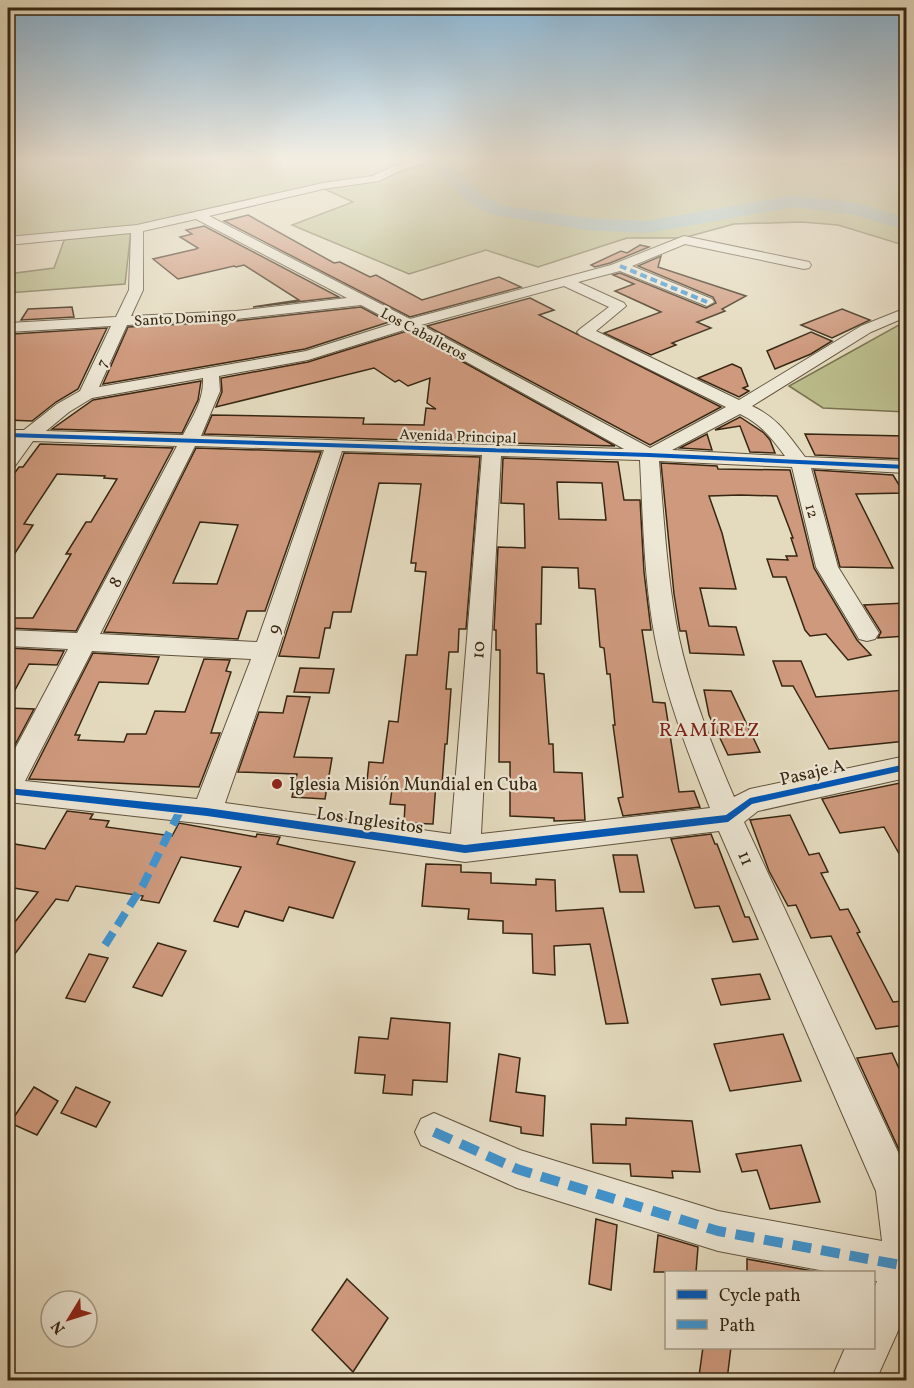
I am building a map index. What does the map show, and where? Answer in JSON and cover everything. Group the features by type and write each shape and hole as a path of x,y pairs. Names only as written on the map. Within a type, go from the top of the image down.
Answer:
{"street":[{"path":"8,241 137,229 164,223"},
{"name":"Los Caballeros","path":"213,223 408,324 649,455"},
{"name":"7","path":"87,394 136,290 137,229"},
{"path":"8,462 28,436 63,408 87,394 211,374 308,355 408,324 620,266 684,240 804,265"},
{"path":"620,266 707,302"},
{"name":"12","path":"566,282 619,306 585,332 763,418 772,426 800,462 827,567 867,633"},
{"name":"Santo Domingo","path":"8,327 236,315 361,301"},
{"path":"649,455 740,407 867,329 906,312"},
{"name":"8","path":"8,789 207,405 212,391 211,374"},
{"name":"Avenida Principal","path":"8,435 649,455 906,467"},
{"name":"9","path":"207,812 266,651 335,444"},
{"name":"10","path":"465,849 492,451"},
{"name":"11","path":"649,455 656,550 667,638 693,731 728,818 901,1190 906,1260"},
{"path":"8,638 266,651"},
{"name":"Pasaje A","path":"728,818 750,801 906,767"},
{"name":"Los Inglesitos","path":"8,789 207,812 465,849 728,818"},
{"path":"434,1132 517,1169 718,1231 906,1260 875,1332"},
{"path":"853,1380 867,1349"}],"green space":[{"path":"8,223 162,223 131,230 125,284 8,293 8,274 54,268 66,235 8,240"},
{"path":"298,223 776,223 734,224 683,238 627,238 538,267 486,250 409,274 292,225"},
{"path":"811,223 906,223 906,240 900,244 838,225"},
{"path":"906,321 906,412 823,408 789,386"}],"building":[{"path":"227,223 262,223 334,263 340,262 370,277 376,275 422,300 499,277 521,287 410,317"},
{"path":"204,226 339,297 253,307 299,300 244,265 178,279 153,259 198,248 180,237 192,234 186,230"},
{"path":"640,245 649,247 610,263 595,267 591,265 621,251 627,253"},
{"path":"661,256 658,267 746,296 722,309 725,311 697,322 711,328 672,343 676,345 651,355 604,333 661,312 615,291 634,284 613,275 620,273 706,308 716,303 713,297 638,266"},
{"path":"530,298 554,310 539,315 721,407 650,445 427,326"},
{"path":"72,307 74,317 21,320 28,309"},
{"path":"361,307 389,322 305,349 103,384 128,327 236,321"},
{"path":"842,309 870,320 832,338 801,325"},
{"path":"107,328 78,389 56,402 32,421 8,420 8,343 13,334"},
{"path":"407,331 615,446 204,434 212,415 364,418 363,424 424,425 426,408 436,409 427,403 430,378 408,386 399,380 395,382 374,368 216,407 222,392 221,378 308,362"},
{"path":"811,332 832,341 811,354 775,369 767,351"},
{"path":"732,364 741,368 748,386 743,388 749,391 739,397 698,378"},
{"path":"201,381 198,400 182,433 52,429 93,400"},
{"path":"740,417 764,433 770,440 775,453 750,452 740,426 715,430"},
{"path":"707,434 712,450 680,448"},
{"path":"805,434 906,436 906,459 815,455"},
{"path":"40,444 173,448 76,631 8,628 8,618 33,618 71,554 66,554 86,522 91,522 117,479 104,478 105,476 57,474 24,524 33,525 8,564 8,482 19,467 23,467"},
{"path":"196,448 321,452 265,611 247,611 238,639 104,632","holes":["200,522 238,525 217,584 173,583"]},
{"path":"344,453 480,457 466,629 459,629 458,652 449,652 446,689 451,689 447,744 445,744 442,784 436,783 433,824 404,823 405,805 390,804 393,782 367,781 369,762 383,763 389,721 398,722 406,655 417,655 426,572 415,571 416,563 411,563 421,484 379,483 351,612 333,612 330,628 325,628 319,658 279,656"},
{"path":"503,458 618,462 624,500 640,500 644,572 651,630 642,630 653,702 665,703 679,792 694,791 700,807 623,816 618,798 623,797 613,725 615,725 610,674 607,674 604,648 600,647 595,589 579,588 578,568 542,567 541,624 536,624 537,673 544,674 549,744 553,744 554,772 582,773 585,820 554,821 554,818 510,816 510,762 499,762 500,650 496,650 496,630 494,630 498,547 525,548 524,504 501,503","holes":["557,482 602,483 606,520 559,519"]},
{"path":"661,463 717,466 718,469 790,470 814,568 857,640 871,655 848,660 826,634 810,636 805,630 786,577 773,577 767,559 788,560 786,556 797,556 791,538 793,538 777,496 740,495 709,496 722,533 736,589 700,588 709,626 736,627 744,655 690,653 686,631 680,631 674,594"},
{"path":"814,470 893,475 904,493 856,494 893,568 840,567"},
{"path":"906,603 906,636 878,638 881,632 864,605"},
{"path":"8,648 64,651 57,665 29,664 8,703"},
{"path":"93,653 159,657 148,684 99,682 75,735 80,735 78,740 124,742 127,734 146,734 155,711 185,712 204,659 230,660 226,671 231,672 211,733 220,733 199,787 29,779"},
{"path":"773,661 801,661 816,697 906,690 906,741 829,749 793,686 782,686"},
{"path":"300,668 334,669 329,693 294,692"},
{"path":"704,690 731,691 760,752 728,755 709,715"},
{"path":"287,696 310,697 294,757 332,758 325,799 292,797 297,774 238,772 259,712 283,713"},
{"path":"8,708 34,709 8,758"},
{"path":"900,783 906,793 906,866 884,827 840,833 822,799"},
{"path":"67,811 93,814 90,819 109,821 106,827 172,836 179,823 256,837 257,834 280,837 277,844 355,862 333,918 289,907 283,921 245,911 238,927 214,921 241,867 181,857 159,903 141,900 143,896 76,886 68,901 56,899 8,963 8,931 38,892 8,887 8,843 45,849"},
{"path":"790,815 809,855 819,853 828,872 821,873 840,910 848,909 860,932 857,933 893,1002 902,1001 906,1009 906,1025 876,1029 831,936 811,938 796,905 788,906 769,871 750,820"},
{"path":"711,834 745,917 749,917 758,939 733,942 719,906 695,908 671,839"},
{"path":"613,855 637,855 644,892 620,892"},
{"path":"426,864 461,865 461,872 491,873 491,883 536,885 536,879 555,880 556,911 603,908 628,1023 606,1024 590,944 554,946 555,975 533,973 532,934 503,933 503,921 468,919 469,909 422,906"},
{"path":"158,943 186,951 162,996 133,987"},
{"path":"89,954 108,958 85,1002 66,998"},
{"path":"760,974 770,999 721,1005 712,979"},
{"path":"391,1018 450,1023 447,1082 413,1080 412,1095 383,1093 385,1075 355,1073 359,1037 388,1039"},
{"path":"783,1034 801,1081 730,1091 714,1044"},
{"path":"892,1053 906,1084 906,1165 857,1058"},
{"path":"499,1054 520,1058 516,1092 545,1096 543,1136 521,1133 521,1127 490,1121"},
{"path":"34,1087 58,1101 37,1135 10,1123"},
{"path":"76,1087 110,1102 96,1127 61,1113"},
{"path":"626,1118 692,1121 700,1172 672,1171 673,1178 631,1176 630,1164 593,1163 591,1124 626,1125"},
{"path":"801,1145 820,1202 770,1209 757,1170 742,1172 736,1154"},
{"path":"596,1219 617,1225 611,1290 589,1284"},
{"path":"658,1235 698,1247 696,1271 654,1272"},
{"path":"747,1259 813,1271 747,1271"},
{"path":"347,1279 388,1318 353,1372 312,1330"},
{"path":"703,1349 731,1349 727,1380 709,1380 699,1376"}],"waterway":[{"path":"578,223 647,227 671,223"},
{"path":"902,223 906,224"}],"marked path":[{"path":"620,266 707,302"},
{"path":"105,945 143,885 181,809"},
{"path":"434,1132 517,1169 718,1231 906,1266"}],"cycle path":[{"path":"8,435 649,455 906,467"},
{"path":"8,791 207,812 465,849 728,818 750,801 906,767"}],"place":[{"name":"Iglesia Misión Mundial en Cuba","path":"277,784"}],"district":[{"name":"RAMÍREZ","path":"710,729"}]}
